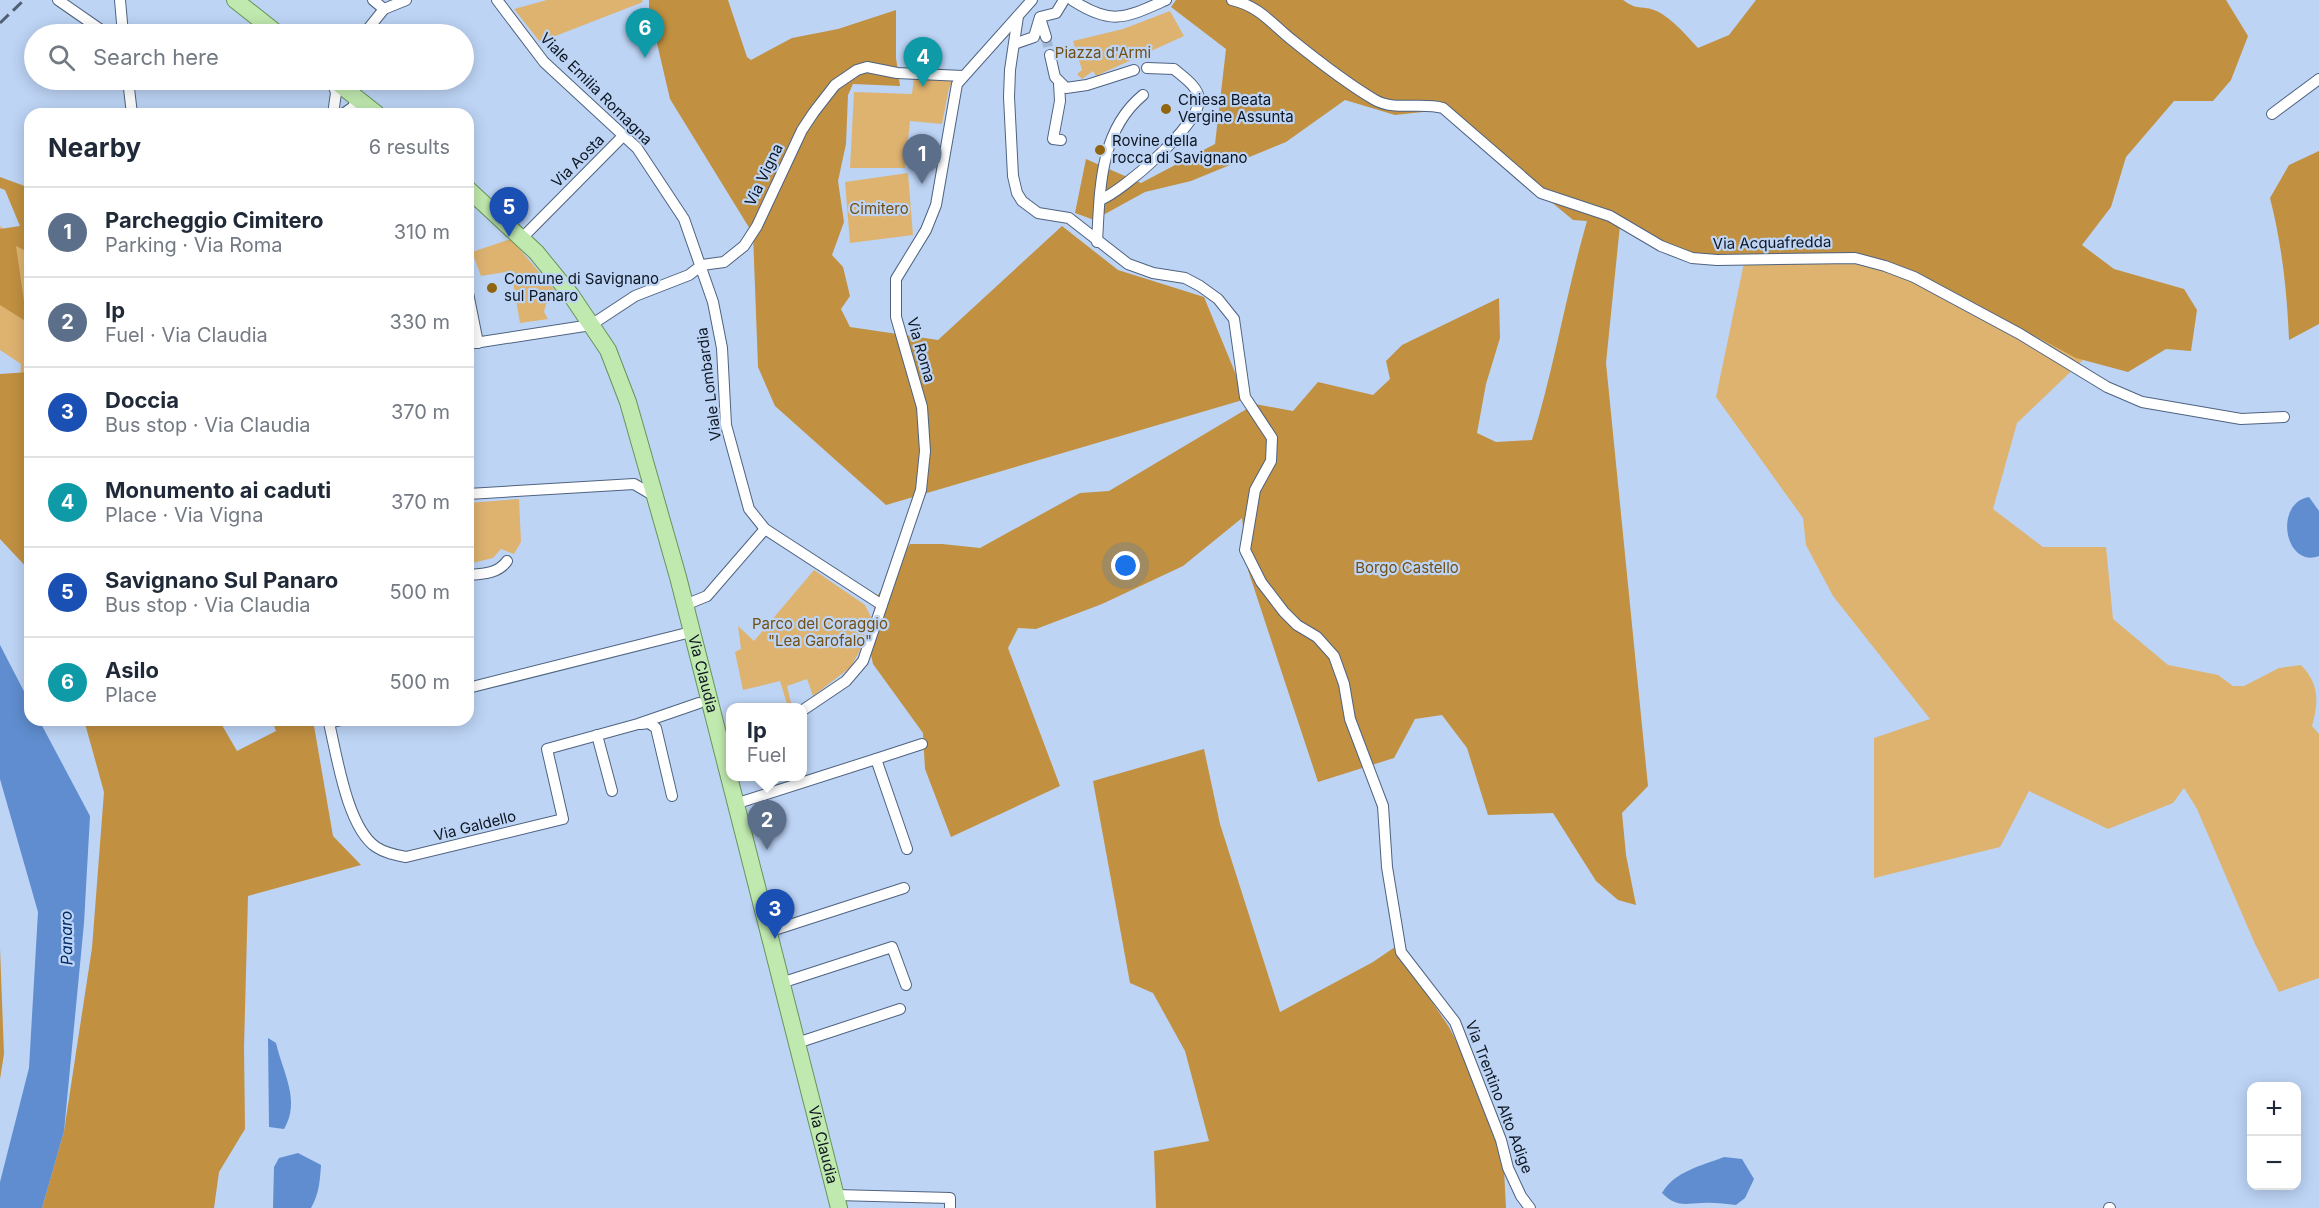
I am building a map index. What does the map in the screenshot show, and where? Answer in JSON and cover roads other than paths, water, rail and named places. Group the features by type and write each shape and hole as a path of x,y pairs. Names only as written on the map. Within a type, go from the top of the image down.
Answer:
{"main road":[{"path":"235,0 265,24"},
{"path":"346,90 370,108"},
{"name":"Via Claudia","path":"474,195 536,252 608,350 628,402 656,497 691,632 726,752"},
{"name":"Via Claudia","path":"731,781 735,804 837,1202"}],"street":[{"path":"58,0 93,24"},
{"path":"120,0 122,24"},
{"path":"373,0 384,9"},
{"path":"372,24 384,9 406,0"},
{"name":"Viale Emilia Romagna","path":"497,0 544,62 624,135 657,176 684,219 702,266"},
{"name":"Via Roma","path":"807,707 846,681 863,661 921,490 925,452 922,407 896,317 896,279 926,230 936,205 954,94 963,76 1032,0"},
{"path":"1040,17 1056,13 1064,0"},
{"path":"1072,0 1104,18 1126,15 1166,0"},
{"name":"Via Acquafredda","path":"1232,0 1247,4 1267,16 1302,48 1378,102 1431,105 1443,108 1541,194 1610,216 1661,246 1692,258 1717,260 1855,258 1885,266 1914,277 2020,334 2107,387 2142,402 2241,419 2284,417"},
{"name":"Via Trentino Alto Adige","path":"1018,16 1009,97 1012,176 1017,194 1029,208 1038,213 1069,218 1128,264 1153,273 1185,278 1200,286 1218,299 1234,319 1245,397 1272,438 1271,460 1255,490 1245,550 1261,582 1284,612 1297,625 1317,637 1334,656 1344,684 1350,719 1383,806 1387,867 1401,952 1455,1022 1497,1129 1508,1168 1521,1196 1530,1208"},
{"path":"1040,17 1046,38"},
{"path":"1014,44 1034,37 1040,17"},
{"path":"1050,55 1059,83 1060,101 1053,139 1061,140"},
{"name":"Via Vigna","path":"591,325 635,296 689,274 702,266 724,262 744,246 778,184 802,130 835,85 857,70 867,68 963,76"},
{"path":"1100,200 1112,195 1169,145 1196,113 1200,99 1197,91 1179,73 1174,69 1148,68"},
{"path":"1059,83 1066,88 1074,88 1134,70"},
{"path":"2272,114 2319,79"},
{"path":"129,90 131,108"},
{"path":"335,90 338,108"},
{"path":"1097,242 1107,147 1134,102 1143,94"},
{"path":"351,108 357,98"},
{"name":"Via Aosta","path":"527,233 624,135"},
{"name":"Viale Lombardia","path":"702,266 722,348 726,425 749,509 765,529"},
{"path":"474,344 591,325"},
{"path":"634,484 648,470"},
{"path":"474,494 634,484 656,497"},
{"path":"685,606 707,596 765,529 882,605"},
{"path":"474,574 490,573 499,569 507,561"},
{"path":"474,686 691,632"},
{"name":"Via Galdello","path":"329,726 353,812 362,833 375,846 389,854 406,857 563,819 547,749 638,724 699,704"},
{"path":"638,724 649,723 656,728 672,796"},
{"path":"597,735 612,791"},
{"path":"735,804 922,744"},
{"path":"876,759 907,849"},
{"path":"768,932 904,888"},
{"path":"780,983 892,947 906,985"},
{"path":"797,1043 900,1009"},
{"path":"837,1202 950,1198 950,1208"}],"water":[{"path":"2309,497 2319,511 2319,556 2307,557 2298,553 2291,545 2287,522 2298,502"},
{"name":"Panaro","path":"0,645 24,691 24,726 42,726 90,816 84,923 64,1131 42,1208 0,1208 0,1182 29,1068 38,912 0,779"},
{"path":"268,1038 276,1043 291,1097 289,1118 284,1129 269,1127"},
{"path":"298,1153 321,1165 319,1187 314,1203 311,1208 273,1208 274,1167 279,1158"},
{"path":"1724,1157 1742,1159 1754,1179 1745,1198 1736,1205 1681,1204 1672,1201 1662,1193 1681,1174"}],"tunnel":[{"path":"1046,37 1050,55"}],"railway":[{"path":"0,23 24,0"}],"place":[{"name":"Asilo","path":"645,58"},
{"name":"Monumento ai caduti","path":"923,87"},
{"name":"Chiesa Beata Vergine Assunta","path":"1166,109"},
{"name":"Rovine della rocca di Savignano","path":"1100,150"},
{"name":"Parcheggio Cimitero","path":"922,184"},
{"name":"Savignano Sul Panaro","path":"509,237"},
{"name":"Comune di Savignano sul Panaro","path":"492,288"},
{"name":"Ip","path":"767,850"},
{"name":"Doccia","path":"775,939"}],"park label":[{"name":"Piazza d'Armi","path":"1103,53"},
{"name":"Cimitero","path":"879,209"},
{"name":"Borgo Castello","path":"1407,568"},
{"name":"Parco del Coraggio \"Lea Garofalo\"","path":"820,632"}]}
